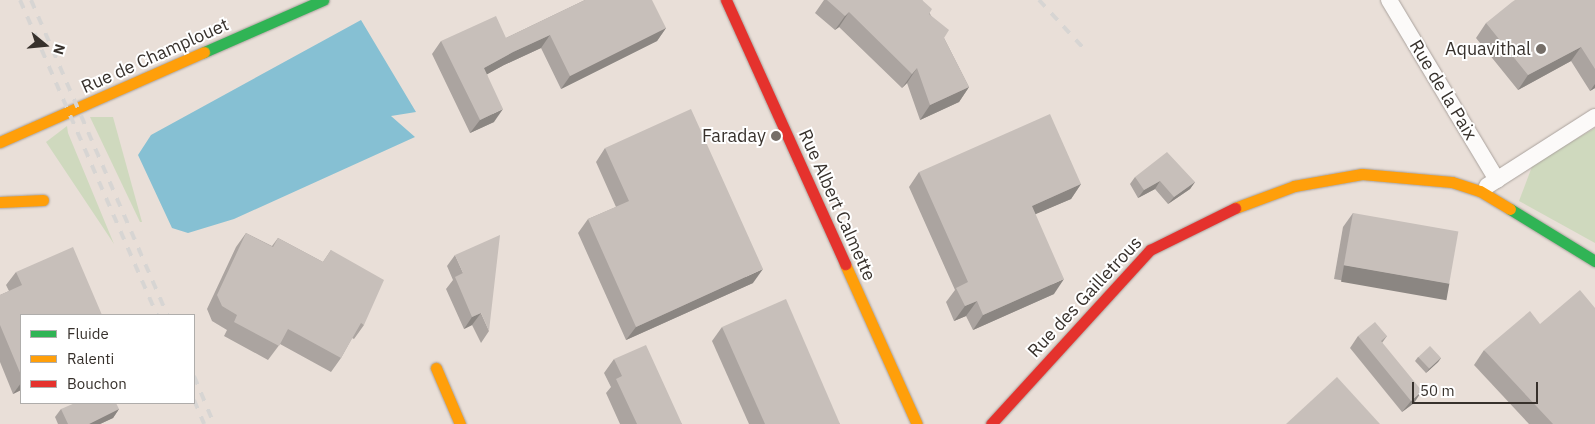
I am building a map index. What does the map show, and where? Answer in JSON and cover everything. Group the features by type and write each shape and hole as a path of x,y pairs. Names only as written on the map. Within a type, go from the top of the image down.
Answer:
{"street":[{"name":"Rue de Champlouet","path":"0,142 323,0"},
{"name":"Rue Albert Calmette","path":"726,0 917,424"},
{"name":"Rue de la Paix","path":"1389,0 1497,180"},
{"path":"1480,191 1595,117"},
{"name":"Rue des Gailletrous","path":"991,424 1150,250 1248,202 1294,186 1362,174 1427,178 1480,191 1595,262"},
{"path":"0,202 43,200"},
{"path":"436,368 460,424"}],"green space":[{"path":"90,117 113,117 142,222 140,222"},
{"path":"67,126 68,133 114,244 46,142"},
{"path":"1595,128 1595,243 1519,201 1533,164"}],"water":[{"path":"361,20 416,112 391,116 415,137 234,219 188,233 172,228 138,155 151,135"}],"building":[{"path":"585,0 652,0 666,28 570,76 550,35 513,52 484,68 503,109 480,120 441,41 496,16 506,38"},
{"path":"827,0 922,0 932,9 929,14 949,30 944,38 969,87 930,105 917,68 912,74 849,12 845,16"},
{"name":"Aquavithal","path":"1515,0 1595,0 1595,69 1581,47 1528,75 1486,23"},
{"path":"691,109 763,269 636,327 588,219 629,201 605,148"},
{"path":"1050,114 1081,184 1032,206 1064,279 983,315 977,301 965,306 956,288 968,282 919,172"},
{"path":"1167,152 1195,182 1174,197 1160,181 1144,190 1135,177"},
{"path":"1353,213 1458,232 1449,284 1344,265"},
{"path":"246,233 273,247 278,238 323,262 331,250 384,280 364,325 361,323 341,358 288,329 279,346 234,322 237,315 222,306 217,295"},
{"path":"500,235 489,331 481,313 472,317 455,277 463,273 455,255"},
{"path":"73,247 102,314 20,314 20,373 0,325 0,295 22,285 16,272"},
{"path":"1580,290 1595,308 1595,424 1553,424 1484,350 1530,311 1540,324"},
{"path":"786,299 840,424 765,424 722,327"},
{"path":"1375,322 1387,336 1381,341 1422,391 1411,401 1358,336"},
{"path":"646,345 682,424 637,424 616,379 622,376 614,359"},
{"path":"1430,346 1441,358 1429,369 1418,357"},
{"path":"1337,377 1380,424 1286,424"},
{"path":"73,404 116,404 119,409 89,424 68,424 61,409"}],"railway":[{"path":"20,0 157,314"},
{"path":"31,0 167,314"},
{"path":"1039,0 1087,52"},
{"path":"195,378 214,424"},
{"path":"195,402 204,424"}],"traffic: fast":[{"path":"204,52 323,0"},
{"path":"1510,209 1595,261"}],"traffic: slow":[{"path":"0,142 204,52"},
{"path":"1235,208 1294,186 1362,174 1452,182 1480,191 1510,209"},
{"path":"0,202 43,200"},
{"path":"845,264 917,424"},
{"path":"436,368 460,424"}],"traffic: jam":[{"path":"726,0 845,264"},
{"path":"991,424 1150,250 1235,208"}],"place":[{"name":"Aquavithal","path":"1541,49"},
{"name":"Faraday","path":"776,136"}]}
